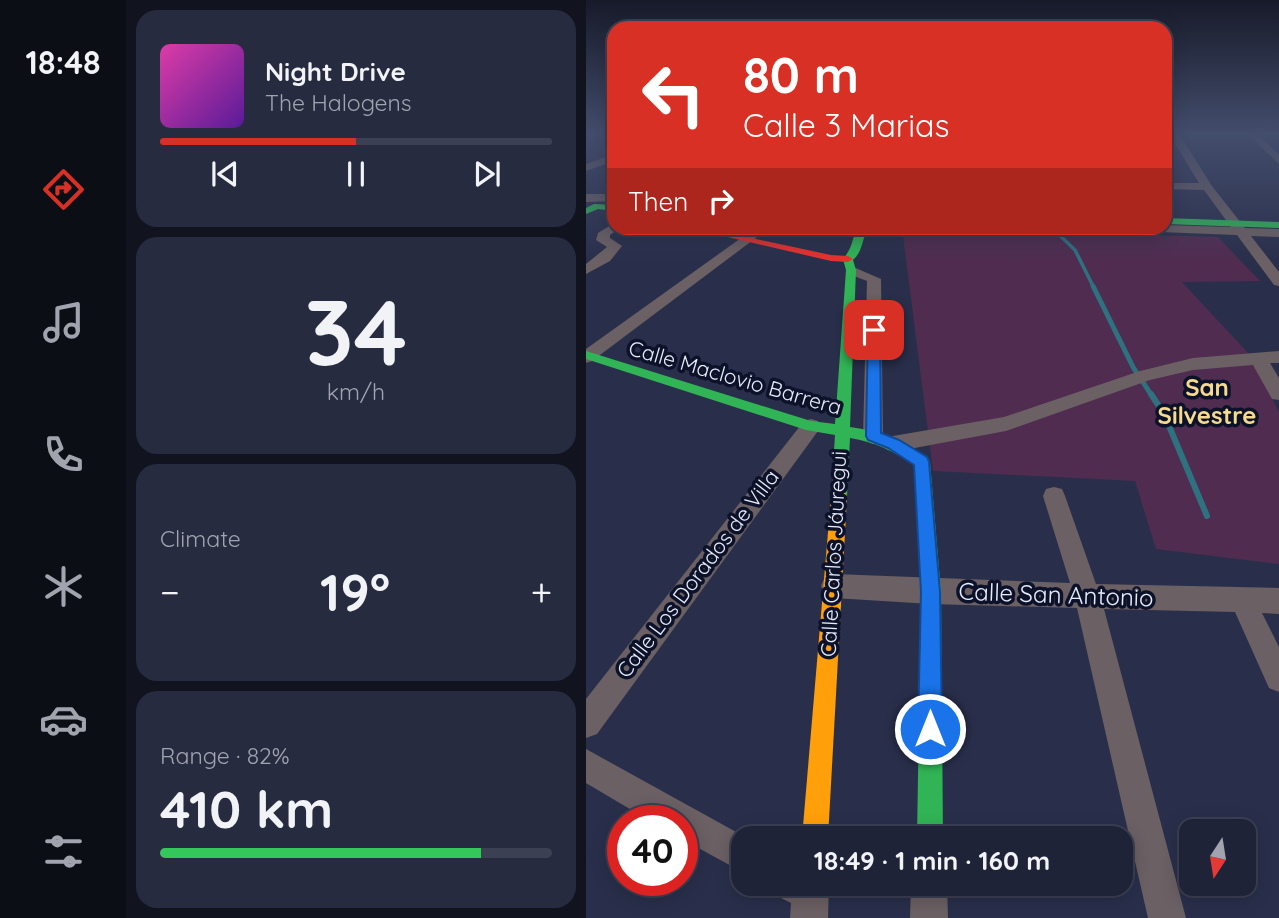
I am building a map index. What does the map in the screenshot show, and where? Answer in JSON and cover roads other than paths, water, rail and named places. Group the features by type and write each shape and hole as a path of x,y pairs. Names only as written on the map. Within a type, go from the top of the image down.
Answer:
{"street":[{"path":"1197,175 1279,282"},
{"path":"1172,186 1207,187"},
{"path":"1172,222 1279,233"},
{"path":"1172,228 1279,225"},
{"path":"586,270 605,258 615,246 603,240 607,231"},
{"path":"728,235 831,258 849,265"},
{"path":"587,356 754,235"},
{"name":"Calle Carlos Jáuregui","path":"816,826 834,586 849,265 857,251 860,235"},
{"name":"Calle Carlos Jáuregui","path":"849,265 874,278 873,436"},
{"name":"Calle Maclovio Barrera","path":"587,356 811,426 873,436 893,444 921,462 931,592"},
{"path":"893,444 1006,424 1146,375 1193,364 1279,357"},
{"path":"1259,360 1279,394"},
{"name":"Calle Los Dorados de Villa","path":"586,723 811,426"},
{"path":"1054,496 1087,596 1167,918"},
{"name":"Calle San Antonio","path":"834,586 931,592 1279,601"},
{"path":"930,826 931,592"},
{"path":"1243,601 1279,678"},
{"path":"586,765 731,849"},
{"path":"929,896 929,918"}],"waterway":[{"path":"1059,235 1075,250 1093,286"},
{"path":"1093,286 1133,367 1152,396"},
{"path":"1151,394 1164,414 1207,516"}],"district":[{"name":"San Silvestre","path":"1207,402"}]}
